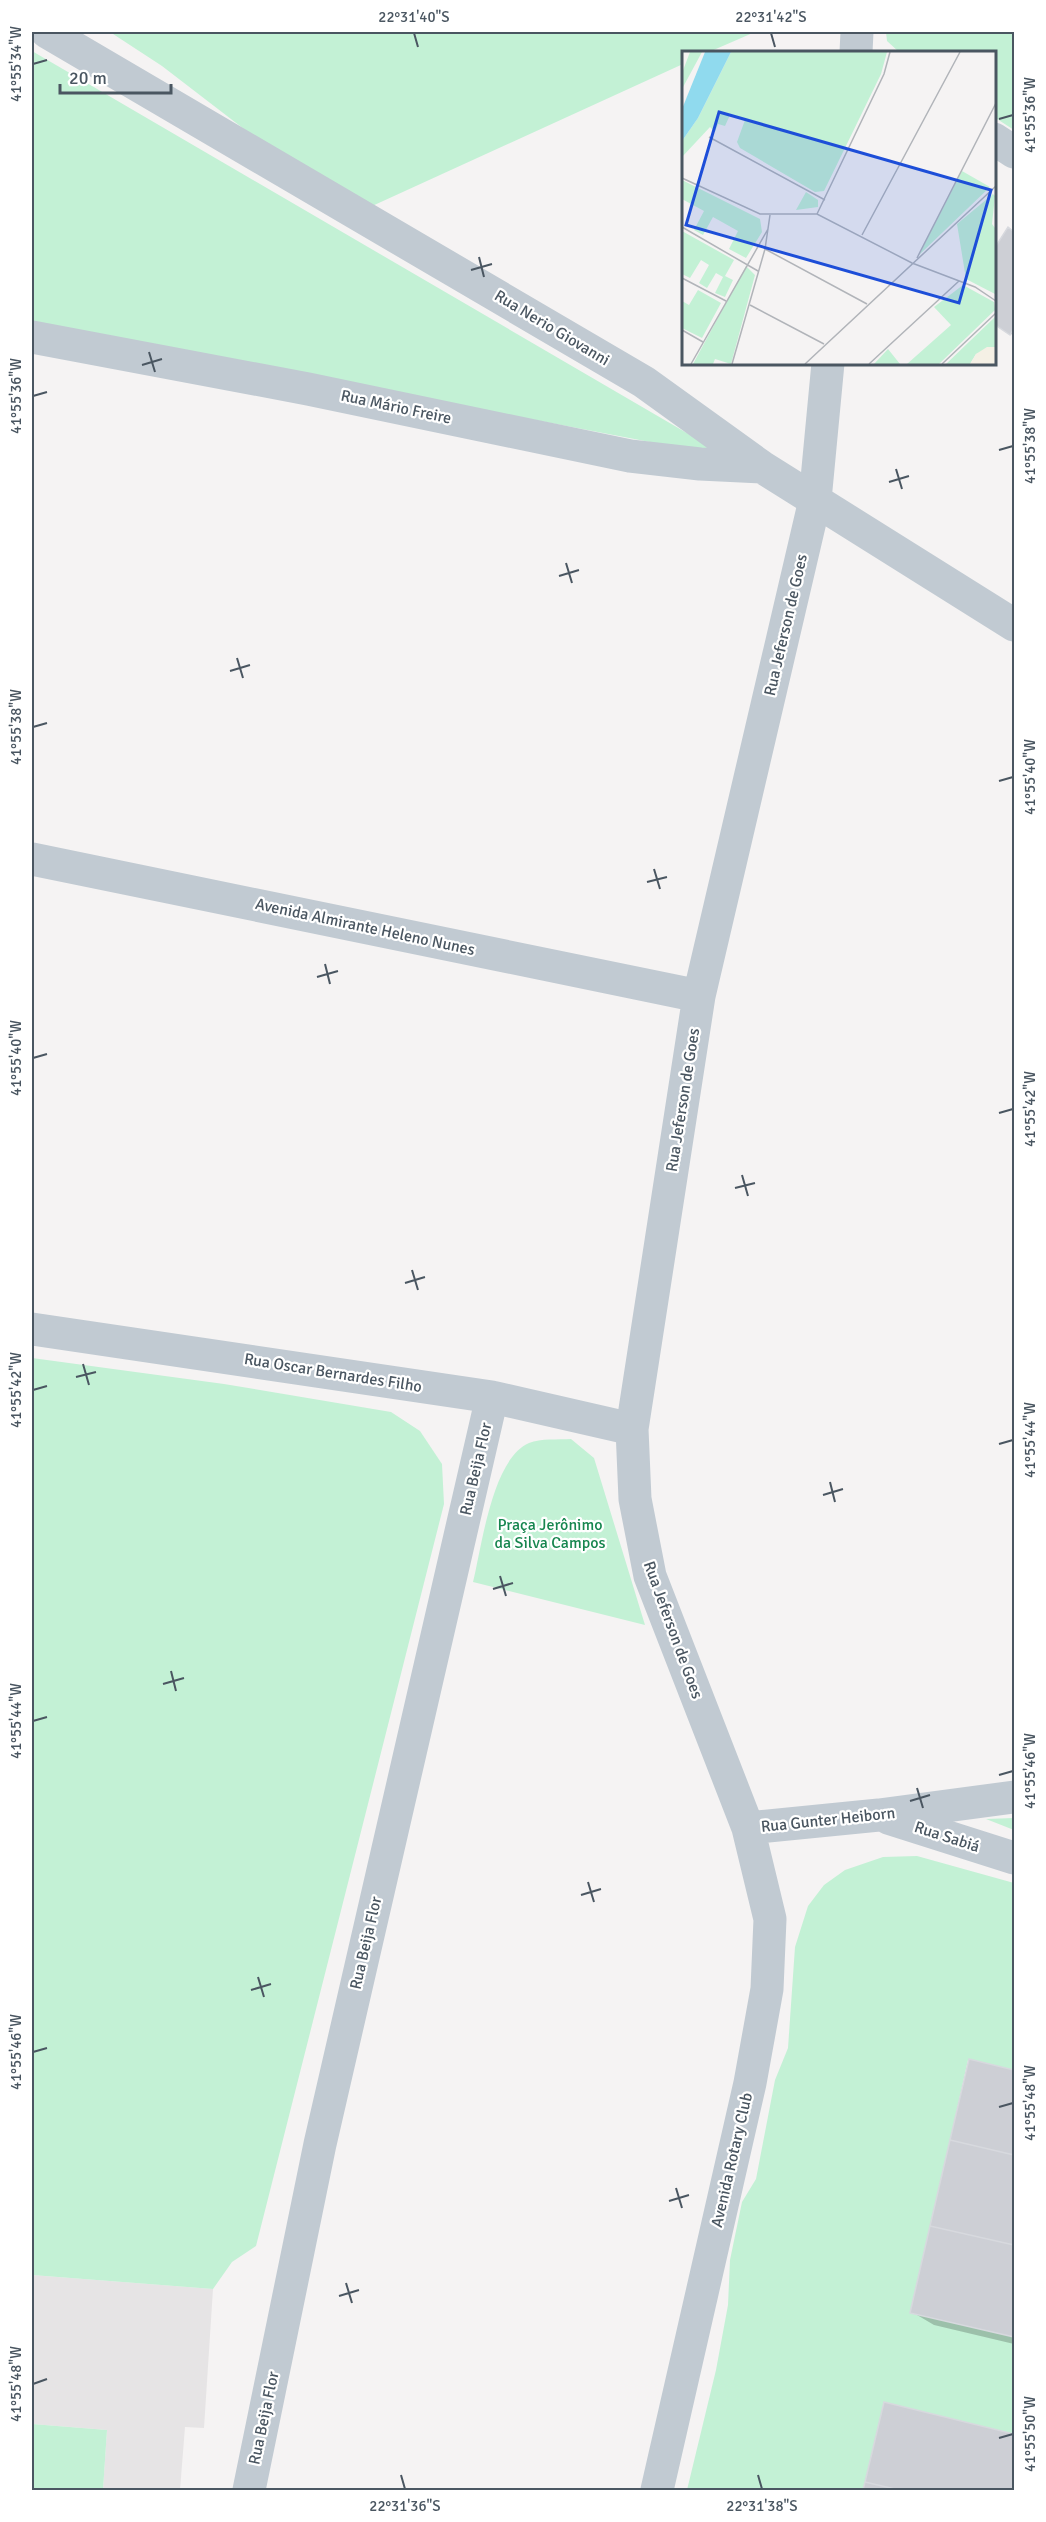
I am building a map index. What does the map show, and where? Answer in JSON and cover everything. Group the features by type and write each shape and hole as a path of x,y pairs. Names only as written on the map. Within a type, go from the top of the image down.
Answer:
{"street":[{"name":"Rua Nerio Giovanni","path":"47,32 644,382 762,467 1014,625"},
{"path":"856,51 857,32"},
{"path":"995,140 1014,152"},
{"name":"Rua Mário Freire","path":"32,337 308,389 630,456 700,464 762,467"},
{"name":"Rua Jeferson de Goes","path":"748,1828 650,1576 635,1499 632,1429 699,996 815,500 828,364"},
{"name":"Avenida Almirante Heleno Nunes","path":"32,859 699,996"},
{"name":"Rua Oscar Bernardes Filho","path":"32,1329 492,1397 632,1429"},
{"name":"Rua Beija Flor","path":"249,2490 320,2145 492,1397"},
{"name":"Rua Gunter Heiborn","path":"748,1828 879,1815 1014,1797"},
{"name":"Rua Sabiá","path":"879,1815 1014,1858"},
{"name":"Avenida Rotary Club","path":"657,2490 747,2095 767,1989 770,1919 748,1828"}],"shaded area":[{"path":"32,2275 213,2289 204,2428 185,2427 180,2490 103,2490 107,2430 32,2424"}],"green space":[{"path":"110,32 755,32 711,51 682,51 682,64 370,207 274,152 162,66"},
{"path":"886,32 1014,32 1014,130 995,118 995,51 898,51 887,41"},
{"path":"32,51 728,457 32,323"},
{"path":"32,1358 224,1384 391,1412 420,1431 442,1464 444,1504 256,2246 232,2262 213,2289 32,2275"},
{"name":"Praça Jerônimo da Silva Campos","path":"571,1439 594,1458 645,1625 473,1582 490,1505 506,1466 516,1452 529,1443"},
{"path":"1014,1818 1014,1830 986,1819"},
{"path":"917,1856 1014,1883 1014,2070 968,2060 911,2313 1014,2337 1014,2434 884,2403 863,2490 687,2490 716,2370 728,2305 730,2260 742,2202 756,2179 775,2080 788,2048 795,1947 808,1906 824,1885 845,1870 883,1857"},
{"path":"32,2424 107,2430 103,2490 32,2490"}],"building":[{"path":"1008,227 1014,232 1014,328 1010,335 995,325 995,247"},
{"path":"969,2059 1014,2070 1014,2155 950,2140"},
{"path":"950,2140 1014,2155 1014,2245 930,2226"},
{"path":"930,2226 1014,2245 1014,2337 910,2313"},
{"path":"884,2402 1014,2434 1014,2490 899,2490 865,2482"},
{"path":"865,2482 899,2490 863,2490"}]}
